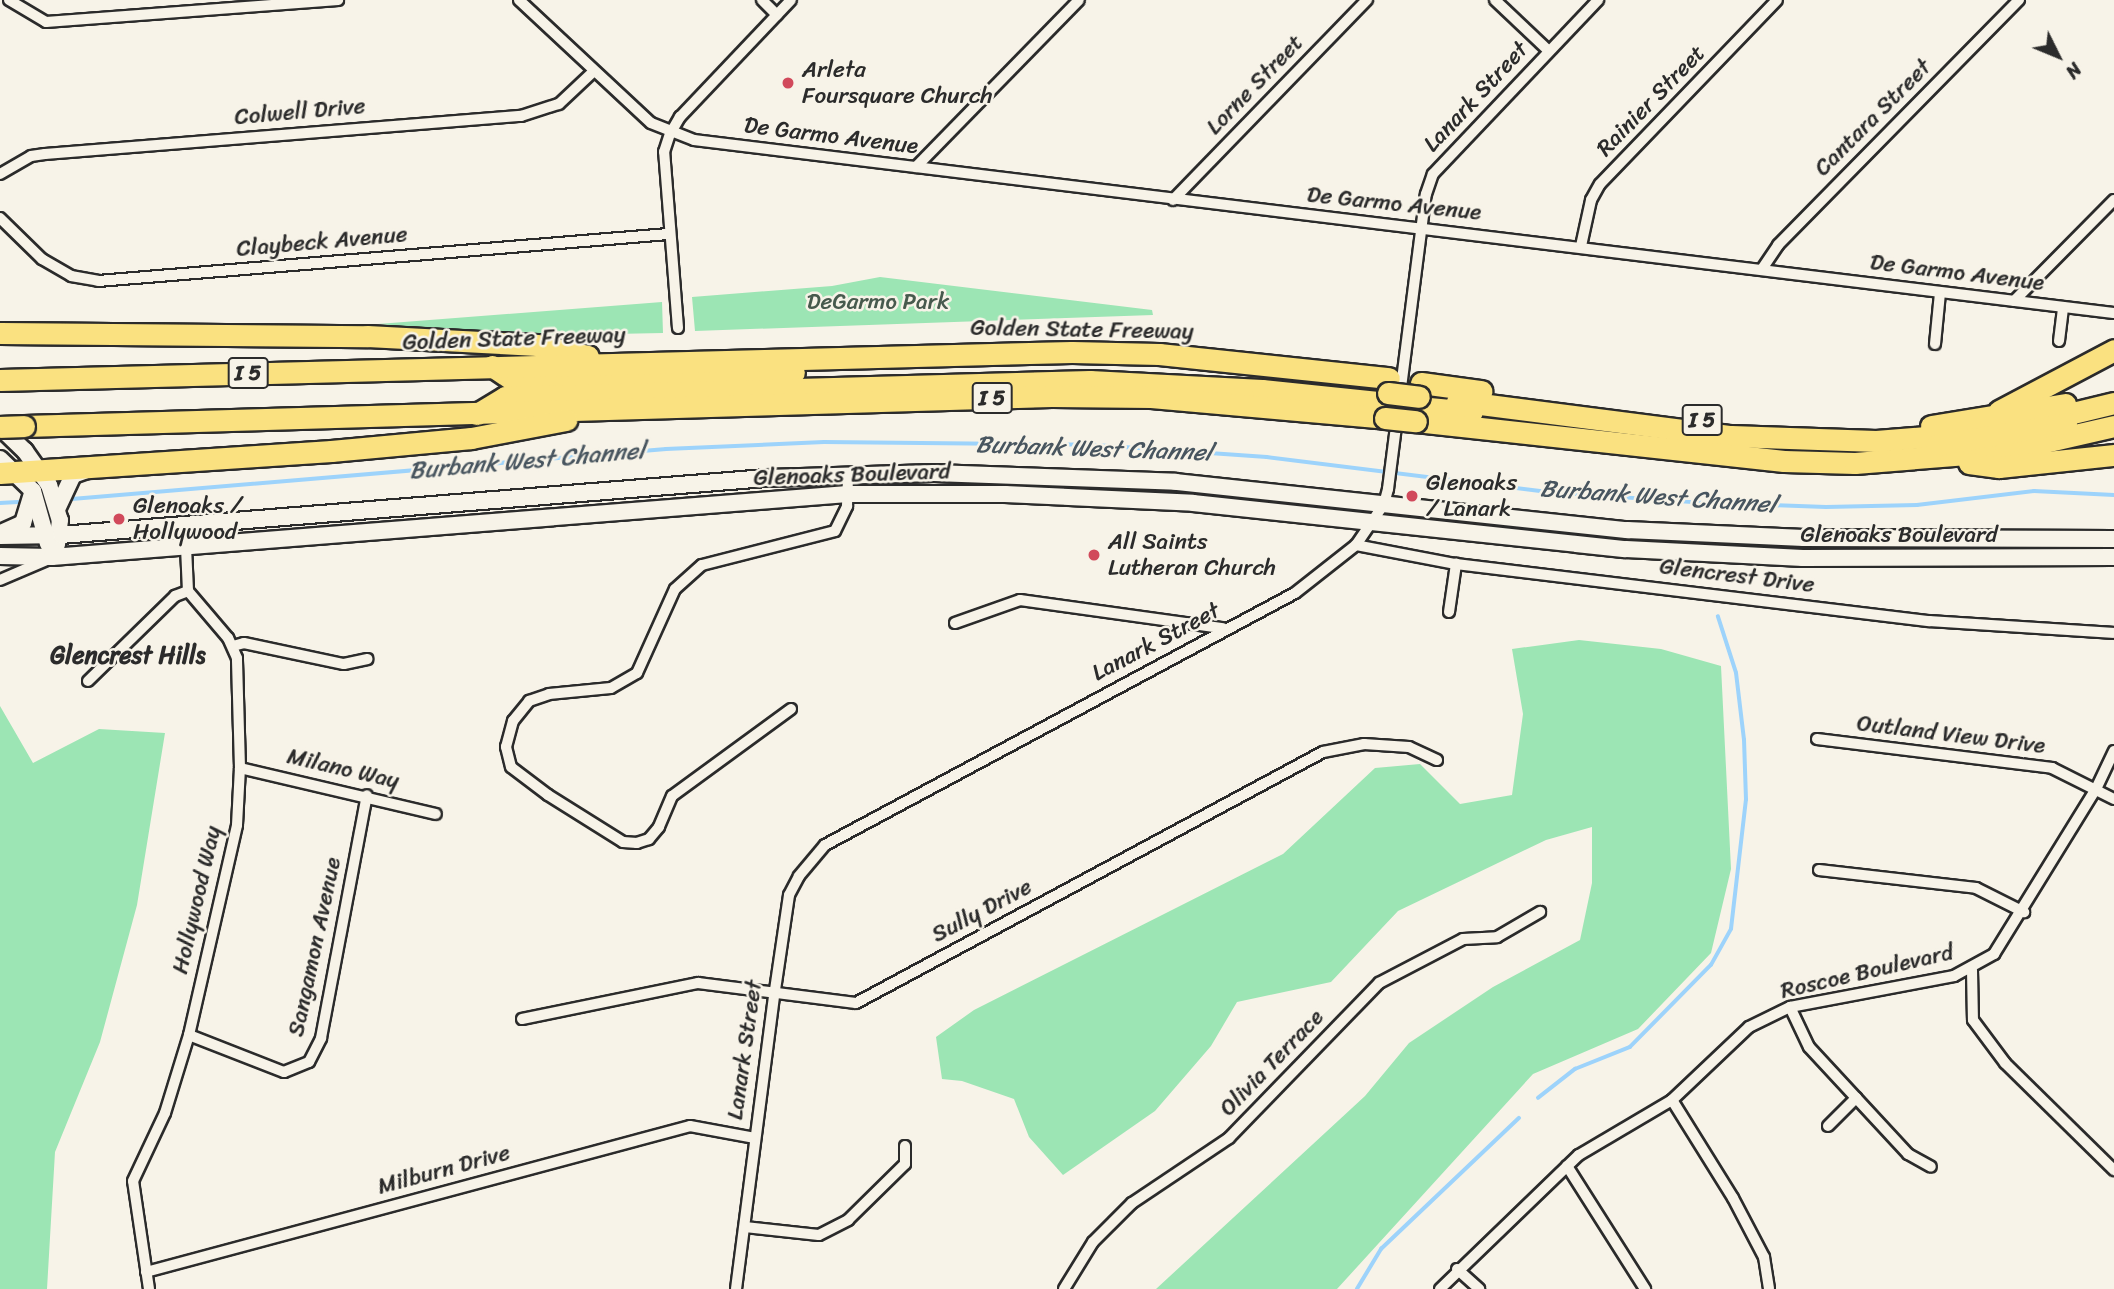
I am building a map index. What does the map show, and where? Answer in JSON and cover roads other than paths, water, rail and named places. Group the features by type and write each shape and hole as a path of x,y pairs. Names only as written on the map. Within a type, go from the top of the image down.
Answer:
{"highway":[{"path":"0,333 367,336 537,345 617,362"},
{"path":"1985,419 2114,350"},
{"name":"Golden State Freeway","path":"2,380 1072,352 1172,355 1387,398 1784,461 1936,459 2005,451 2114,425"},
{"path":"492,366 514,381 1100,366 1236,374 1387,398"},
{"path":"475,415 505,397 1090,381 1387,398"},
{"name":"Golden State Freeway","path":"0,427 1151,397 1387,398 1804,429 1891,429 1985,419 2114,391"},
{"path":"1419,402 1731,436 1835,441 1982,431 2114,403"},
{"path":"1419,402 1699,440 1831,450 1980,439 2114,411"},
{"path":"4,468 38,470 471,438 530,430 598,412"},
{"path":"1936,459 1998,467 2114,455"}],"main road":[{"path":"0,427 38,470 58,507"},
{"path":"52,557 58,507 73,475 99,466"},
{"path":"4,468 33,491 53,535"},
{"name":"Glenoaks Boulevard","path":"0,534 53,535 848,475 1095,476 1386,497 1549,524 1700,534 2114,539"},
{"path":"0,534 23,523 33,491"},
{"name":"Glenoaks Boulevard","path":"0,556 52,557 186,544 848,494 1005,494 1194,503 1547,543 1699,553 1816,558 2114,556"},
{"path":"415,506 416,526"}],"street":[{"path":"9,0 46,22 338,0"},
{"path":"519,0 651,123 670,134"},
{"path":"762,0 777,15"},
{"path":"678,328 664,152 670,134 680,117 791,0"},
{"path":"916,167 1079,0"},
{"name":"Lorne Street","path":"1173,200 1367,0"},
{"path":"1495,0 1549,51"},
{"name":"Lanark Street","path":"736,1289 789,895 825,845 1224,628 1295,593 1356,545 1386,497 1422,228 1433,174 1598,0"},
{"name":"Rainier Street","path":"1581,246 1591,200 1600,184 1777,0"},
{"name":"Cantara Street","path":"1762,269 1778,245 2019,0"},
{"name":"Colwell Drive","path":"0,174 31,156 45,154 520,116 559,104 594,71"},
{"name":"De Garmo Avenue","path":"670,134 1173,200 1581,246 2114,313"},
{"path":"2014,301 2114,200"},
{"name":"Claybeck Avenue","path":"0,218 42,259 71,276 98,281 669,234"},
{"path":"1935,344 1940,293"},
{"path":"2059,341 2063,307"},
{"path":"791,709 672,796 659,827 649,839 637,843 623,842 583,819 511,768 506,747 513,721 529,701 549,694 611,688 629,680 644,664 667,603 688,575 719,558 828,536 844,517 848,475"},
{"path":"88,681 175,596 188,591 185,525"},
{"name":"Glencrest Drive","path":"1356,545 1456,564 1930,621 2114,633"},
{"path":"0,580 52,557"},
{"path":"1450,612 1456,564"},
{"name":"Hollywood Way","path":"149,1289 133,1181 164,1113 189,1035 237,825 240,676 233,646 188,591"},
{"path":"955,623 1020,600 1224,628"},
{"path":"233,646 244,643 344,664 367,659"},
{"name":"Outland View Drive","path":"1817,739 2052,768 2114,799"},
{"name":"Sully Drive","path":"522,1019 698,983 775,990 856,1003 1323,752 1364,744 1409,747 1437,760"},
{"name":"Roscoe Boulevard","path":"1440,1289 1457,1269 1567,1166 1607,1135 1672,1100 1749,1027 1790,1007 1972,970 1994,954 2024,912 2096,789 2114,751"},
{"name":"Milano Way","path":"240,768 367,795 436,814"},
{"name":"Sangamon Avenue","path":"189,1035 284,1072 309,1062 321,1038 367,795"},
{"path":"1819,870 1976,888 2024,912"},
{"name":"Olivia Terrace","path":"1064,1289 1093,1242 1132,1203 1229,1138 1379,982 1463,939 1497,937 1540,912"},
{"path":"1972,970 1973,1020 2005,1063 2114,1170"},
{"path":"1790,1007 1809,1046 1908,1154 1931,1167"},
{"path":"1828,1126 1856,1098"},
{"path":"1672,1100 1758,1245 1769,1289"},
{"name":"Milburn Drive","path":"146,1272 690,1126 755,1138"},
{"path":"745,1227 819,1235 848,1220 905,1164 905,1146"},
{"path":"1567,1166 1646,1289"},
{"path":"1457,1269 1479,1289"}],"waterway":[{"name":"Burbank West Channel","path":"72,499 666,449 824,442 1095,445 1267,457 1548,492 1707,503 1826,507 1917,505 2034,491 2114,495"},
{"name":"Burbank West Channel","path":"0,503 22,502"},
{"path":"1538,1098 1575,1069 1630,1047 1711,965 1731,929 1746,800 1744,740 1736,673 1718,617"},
{"path":"1357,1289 1381,1249 1519,1118"}],"place":[{"name":"Arleta Foursquare Church","path":"788,83"},
{"name":"Glenoaks / Lanark","path":"1412,496"},
{"name":"Glenoaks / Hollywood","path":"119,519"},
{"name":"All Saints Lutheran Church","path":"1094,555"}],"district":[{"name":"Glencrest Hills","path":"128,656"}],"park label":[{"name":"DeGarmo Park","path":"878,302"}]}
